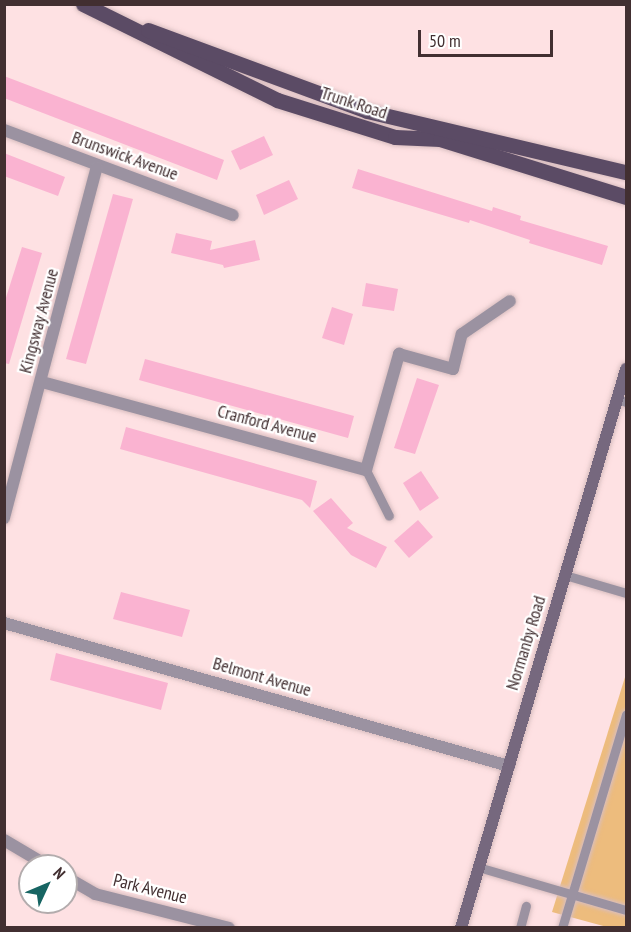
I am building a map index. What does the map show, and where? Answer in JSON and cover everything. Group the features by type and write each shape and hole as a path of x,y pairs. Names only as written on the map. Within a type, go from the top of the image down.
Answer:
{"main road":[{"path":"89,8 367,111 627,172"},
{"name":"Trunk Road","path":"89,8 277,100 395,137 440,139 627,197"}],"street":[{"name":"Brunswick Avenue","path":"4,130 97,167 233,215"},
{"name":"Kingsway Avenue","path":"4,518 42,382 97,167"},
{"path":"366,470 399,354 453,369 462,334 510,301"},
{"name":"Normanby Road","path":"461,927 566,575 622,401 627,369"},
{"name":"Cranford Avenue","path":"42,382 366,470"},
{"name":"Belmont Avenue","path":"4,623 509,766"},
{"path":"4,840 28,854"},
{"name":"Park Avenue","path":"78,884 95,894 229,927"}],"lane":[{"path":"366,470 389,516"},
{"path":"566,575 627,593"},
{"path":"562,927 627,714"},
{"path":"478,867 627,910"},
{"path":"520,927 526,906"}],"shaded area":[{"path":"626,674 626,927 607,927 552,912"}],"building":[{"path":"4,76 224,160 217,180 4,98"},
{"path":"264,136 273,155 240,170 231,151"},
{"path":"4,153 65,177 58,196 4,176"},
{"path":"358,169 492,211 493,207 521,216 520,220 608,246 602,265 529,243 530,240 470,220 469,223 352,188"},
{"path":"289,180 298,199 264,215 256,195"},
{"path":"113,194 133,199 86,364 66,359"},
{"path":"176,233 212,241 210,250 255,240 260,260 224,268 223,265 171,253"},
{"path":"22,247 42,253 9,364 4,363 4,304"},
{"path":"366,283 398,289 394,311 362,306"},
{"path":"332,307 353,314 344,345 322,338"},
{"path":"145,359 354,416 348,438 139,380"},
{"path":"417,378 439,385 415,454 394,448"},
{"path":"126,427 317,481 310,508 302,500 120,449"},
{"path":"421,471 439,498 420,511 403,483"},
{"path":"331,498 353,523 347,528 387,547 376,568 351,555 313,511"},
{"path":"418,520 433,537 409,558 394,541"},
{"path":"121,592 190,610 182,637 113,619"},
{"path":"56,653 168,683 161,710 50,680"}]}
